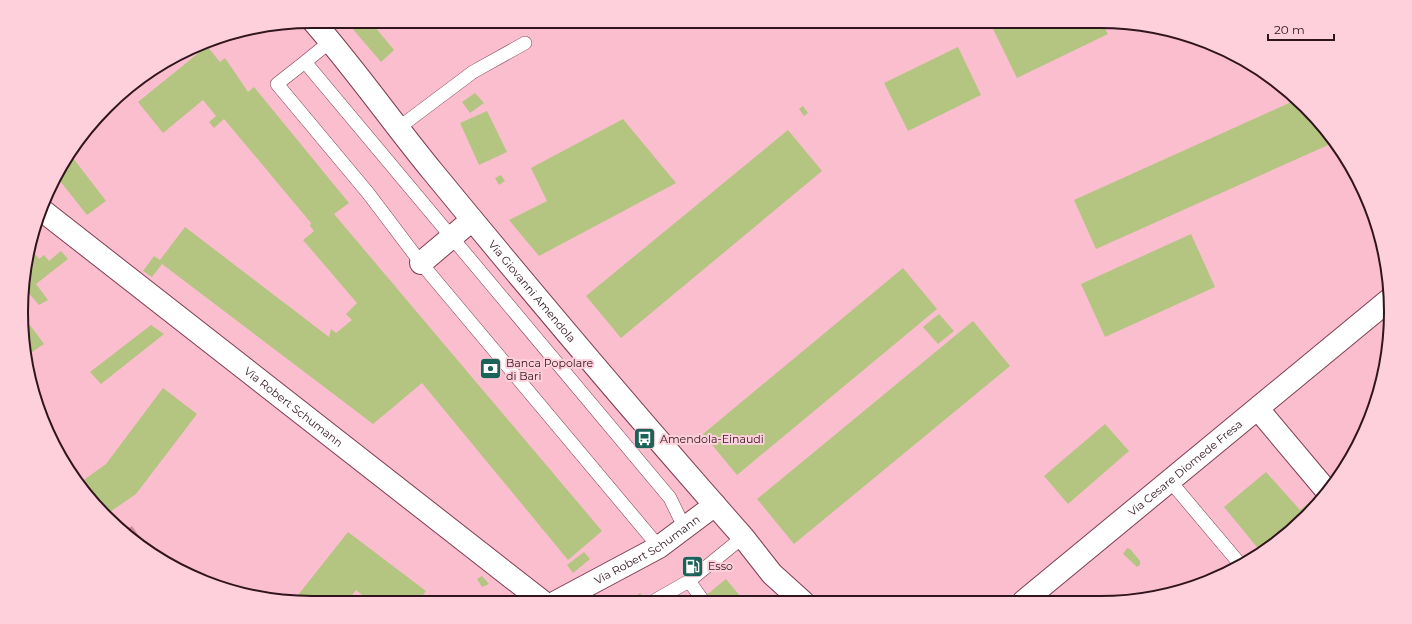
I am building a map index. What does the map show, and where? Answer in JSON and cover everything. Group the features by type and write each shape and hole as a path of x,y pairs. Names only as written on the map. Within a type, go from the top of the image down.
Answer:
{"street":[{"name":"Via Giovanni Amendola","path":"319,28 331,41 397,129 472,220 743,537 772,574 796,596"},
{"name":"Via Robert Schumann","path":"46,213 535,596"},
{"path":"421,263 472,220"},
{"name":"Via Cesare Diomede Fresa","path":"1036,596 1170,481 1384,305"},
{"path":"1258,409 1323,487"},
{"name":"Via Robert Schumann","path":"567,596 659,547 715,505"},
{"name":"Via Giovanni Amendola","path":"772,574 782,596"}],"lane":[{"path":"331,41 277,84 368,193 421,263 659,547"},
{"path":"397,129 473,72 525,43"},
{"path":"305,62 670,498 685,529"},
{"path":"1170,481 1237,561"},
{"path":"663,596 689,581 743,537"},
{"path":"689,581 700,596"}],"shaded area":[{"path":"132,526 141,538 139,537 128,528"}],"building":[{"path":"352,28 376,28 394,50 381,62"},
{"path":"1100,28 1104,28 1108,34 1017,78 993,29"},
{"path":"958,47 981,95 908,131 884,83"},
{"path":"209,48 220,62 225,58 248,92 254,87 349,203 334,214 602,531 568,560 422,383 373,424 162,264 152,277 143,271 154,256 160,260 185,227 329,337 331,329 336,333 352,320 346,314 357,303 303,240 314,231 310,226 311,223 224,119 214,128 209,122 216,116 203,100 163,133 138,102 201,51"},
{"path":"475,93 484,103 470,113 462,102"},
{"path":"1291,102 1314,125 1329,145 1096,249 1074,200"},
{"path":"803,106 808,113 804,116 799,109"},
{"path":"487,111 507,152 479,165 460,123"},
{"path":"623,119 676,183 539,256 509,220 547,201 531,168"},
{"path":"788,130 822,171 621,338 586,296"},
{"path":"73,158 106,201 87,215 60,181"},
{"path":"501,175 505,181 499,185 495,178"},
{"path":"1191,234 1215,287 1105,337 1081,284"},
{"path":"61,251 68,259 36,284 48,300 39,305 29,293 30,275 34,253 39,259 44,255 49,261"},
{"path":"903,268 937,309 737,475 703,434"},
{"path":"939,314 954,331 938,344 923,327"},
{"path":"973,321 1010,366 794,544 757,499"},
{"path":"29,325 30,325 44,344 31,353 30,349"},
{"path":"151,325 164,334 101,384 90,372"},
{"path":"163,388 197,414 136,494 110,512 83,480 106,464"},
{"path":"1105,424 1129,451 1068,504 1044,476"},
{"path":"1266,472 1300,510 1310,503 1287,526 1258,548 1224,507"},
{"path":"348,532 426,591 422,596 363,596 356,590 351,596 298,595"},
{"path":"1127,548 1130,549 1140,561 1140,565 1137,567 1123,554"},
{"path":"584,552 590,559 573,573 567,565"},
{"path":"482,576 489,584 482,587 477,579"},
{"path":"726,579 740,596 705,596"}],"place":[{"name":"Banca Popolare di Bari","path":"491,369"},
{"name":"Amendola-Einaudi","path":"645,439"},
{"name":"Esso","path":"692,566"}]}
